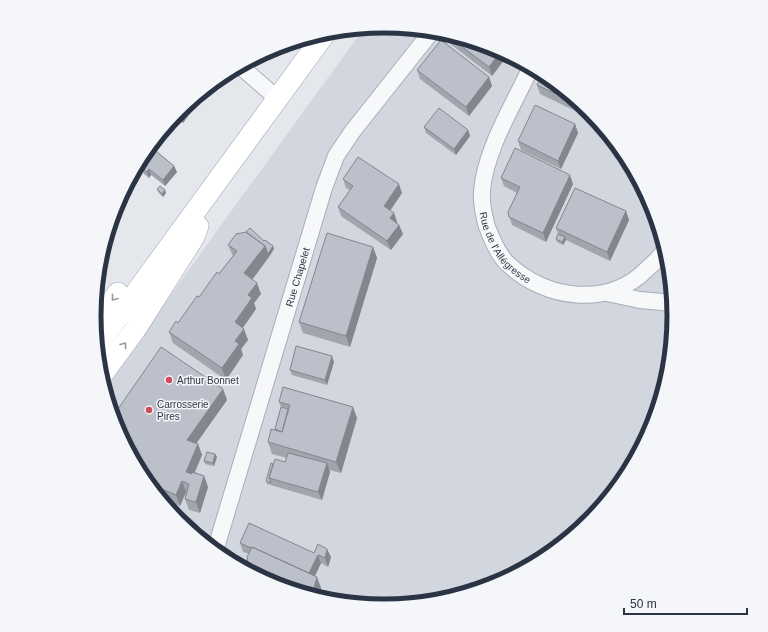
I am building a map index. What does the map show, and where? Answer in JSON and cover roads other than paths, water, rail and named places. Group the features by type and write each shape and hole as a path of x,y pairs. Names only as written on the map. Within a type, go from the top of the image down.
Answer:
{"main road":[{"path":"102,339 320,41"},
{"path":"101,315 173,222 214,186"},
{"path":"106,370 135,330 194,236 214,186"}],"street":[{"name":"Rue Chapelet","path":"217,544 324,188 336,156 352,132 428,36"},
{"path":"245,70 278,99"},
{"name":"Rue de l'Allégresse","path":"528,73 495,143 486,170 481,192 484,217 492,239 507,263 528,279 552,290 582,296 607,293 628,285 638,278 660,256"},
{"path":"607,293 640,300 666,302"}],"place":[{"name":"Arthur Bonnet","path":"169,380"},
{"name":"Carrosserie Pires","path":"149,410"}]}
